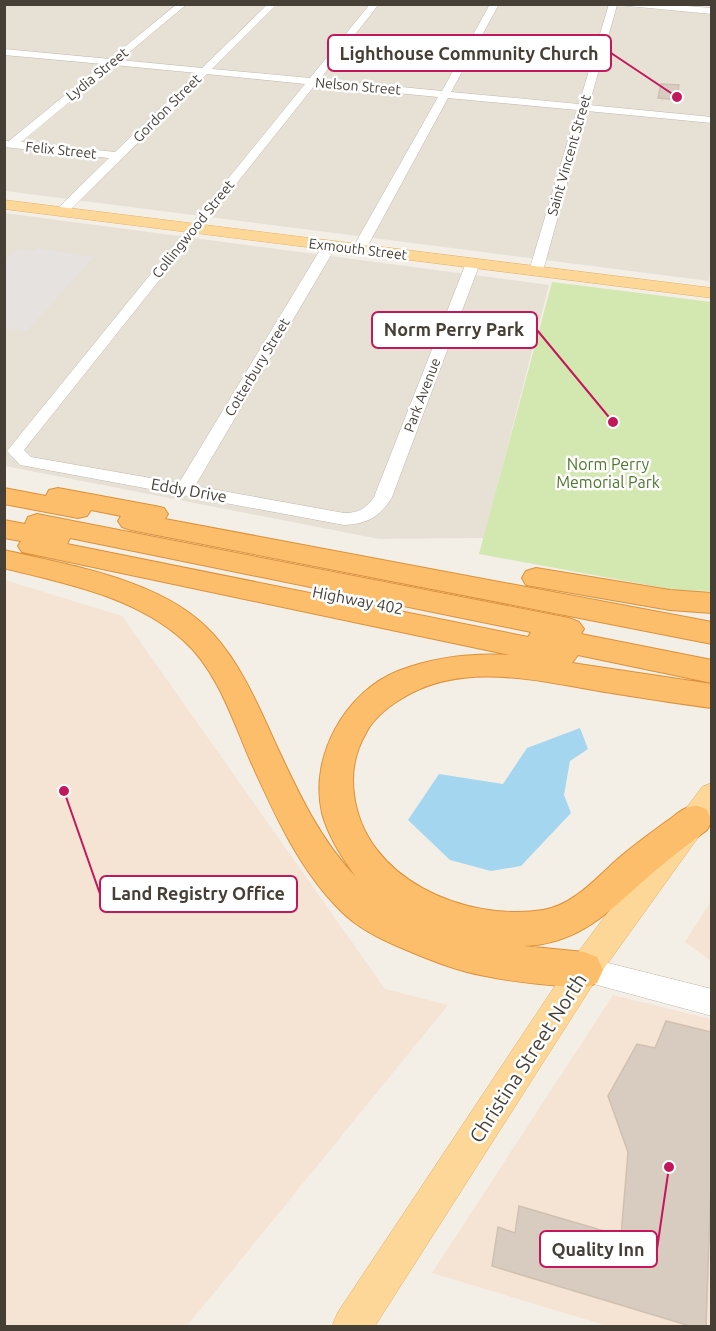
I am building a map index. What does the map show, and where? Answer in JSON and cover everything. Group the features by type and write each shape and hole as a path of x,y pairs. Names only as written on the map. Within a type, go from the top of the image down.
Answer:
{"highway":[{"path":"4,486 294,539 670,600 711,603"},
{"path":"4,496 711,632"},
{"path":"4,517 711,657"},
{"name":"Highway 402","path":"4,529 711,672"},
{"path":"4,541 711,685"},
{"path":"4,559 102,585 137,598 192,631 211,651 226,674 309,844 330,875 357,903 390,923 418,936 474,955 584,970"},
{"path":"703,807 601,898 578,915 555,924 529,928 472,922 431,909 401,894 376,876 356,851 344,827 336,799 337,766 347,735 372,700 414,675 445,669 476,665 511,666 711,696"}],"main road":[{"name":"Exmouth Street","path":"4,204 711,293"},
{"name":"Christina Street North","path":"359,1325 584,970 703,807"}],"street":[{"name":"Lydia Street","path":"8,144 183,4"},
{"name":"Gordon Street","path":"61,212 273,4"},
{"name":"Collingwood Street","path":"17,455 15,452 19,444 375,4"},
{"path":"359,249 495,4"},
{"name":"Saint Vincent Street","path":"536,271 613,4"},
{"path":"621,4 711,11"},
{"name":"Nelson Street","path":"4,52 711,120"},
{"path":"4,61 16,53"},
{"name":"Felix Street","path":"8,144 118,156"},
{"name":"Cotterbury Street","path":"184,489 330,245"},
{"name":"Park Avenue","path":"362,519 372,512 383,497 472,263"},
{"name":"Eddy Drive","path":"17,455 26,460 47,465 344,519 362,519"},
{"path":"584,970 711,1003"}],"shaded area":[{"path":"592,4 711,14 712,248 709,281 5,191 5,5"},
{"path":"5,213 549,285 484,538 379,539 5,466"},
{"path":"37,248 94,257 27,331 5,328 5,261 17,249 35,251"},
{"path":"5,580 122,616 385,989 448,1005 187,1326 5,1326"},
{"path":"711,901 711,961 685,942"},
{"path":"613,995 711,1019 711,1326 608,1326 432,1273"}],"green space":[{"name":"Norm Perry Memorial Park","path":"552,282 711,302 711,591 675,590 479,554"}],"water":[{"path":"580,728 588,749 570,761 564,795 571,813 521,866 491,871 450,860 408,820 439,774 503,784 527,748"}],"building":[{"path":"661,84 679,85 677,100 658,98"},
{"path":"666,1021 711,1032 711,1182 706,1326 690,1326 492,1266 498,1227 515,1233 519,1206 621,1236 628,1152 608,1096 637,1044 655,1048"}],"place":[{"name":"Lighthouse Community Church","path":"677,97"},
{"name":"Norm Perry Park","path":"613,422"},
{"name":"Land Registry Office","path":"64,791"},
{"name":"Quality Inn","path":"669,1167"}]}
